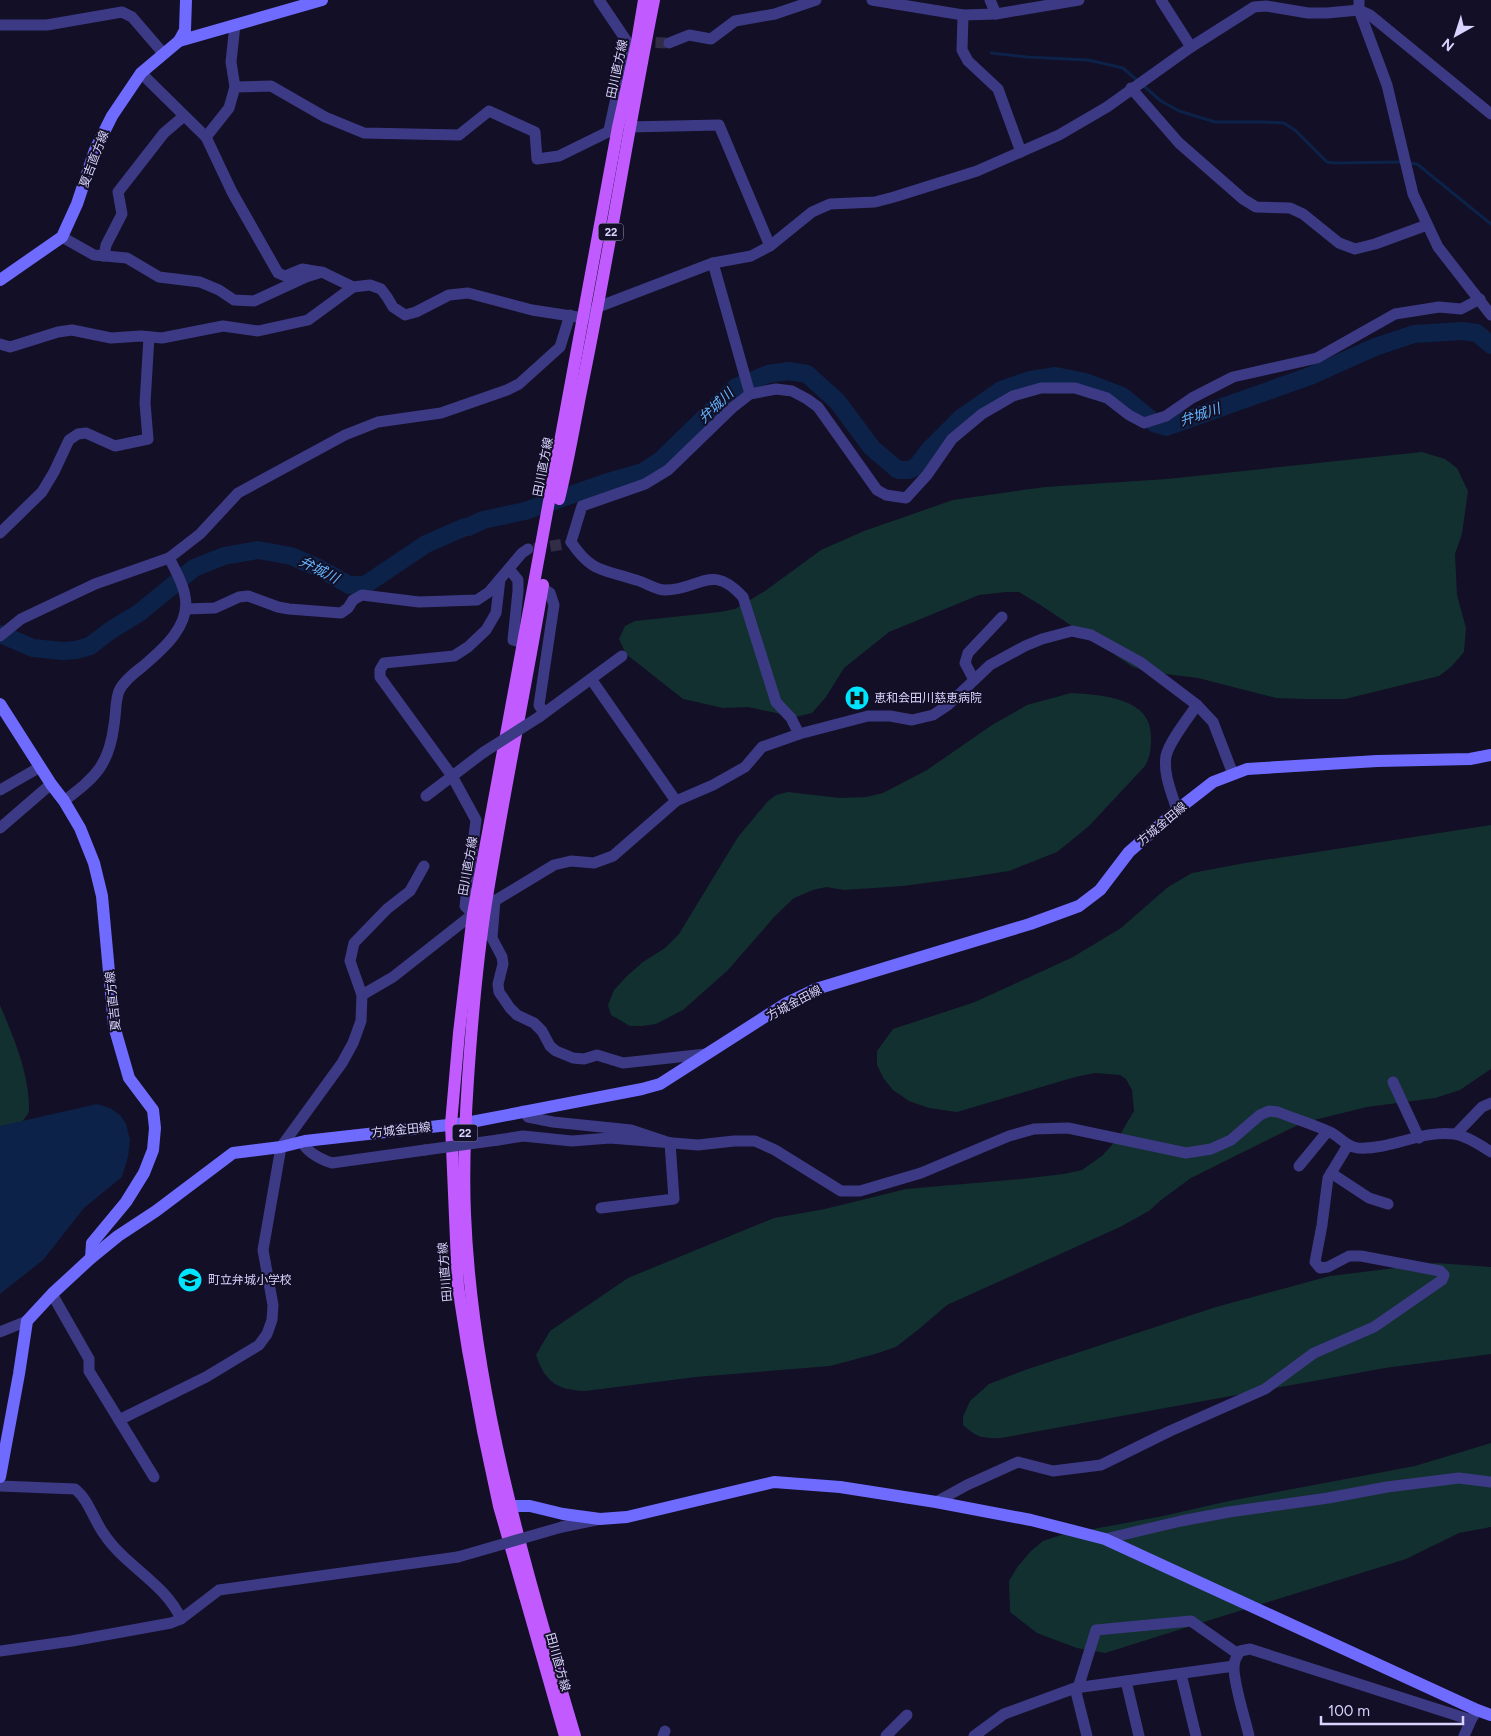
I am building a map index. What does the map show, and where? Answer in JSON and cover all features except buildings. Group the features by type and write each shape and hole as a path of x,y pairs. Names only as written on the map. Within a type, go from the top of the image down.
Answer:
{"main road":[{"path":"178,41 185,30 186,0"},
{"path":"178,41 322,0"},
{"name":"田川直方線","path":"563,462 584,318 633,42 644,0"},
{"name":"田川直方線","path":"575,1736 482,1431 458,1286 451,1124 459,1032 473,914 523,643 598,307 619,128 654,0"},
{"name":"夏吉直方線","path":"62,237 77,204 95,150 112,116 142,73 178,41"},
{"path":"0,280 62,237"},
{"name":"田川直方線","path":"549,524 542,588 473,1011 464,1160 465,1216 474,1323 505,1506 565,1736"},
{"name":"夏吉直方線","path":"0,704 80,828 94,863 102,896 114,1026 129,1078 153,1110 155,1128 153,1150 144,1173 126,1202 92,1243 91,1258 52,1294 27,1321"},
{"name":"方城金田線","path":"91,1258 118,1236 156,1211 233,1153 281,1147 302,1142 466,1123 660,1084 785,1004 816,989 1030,924 1079,906 1100,890 1128,852 1213,782 1233,774 1247,769 1377,760 1470,759 1491,755"},
{"path":"0,1477 27,1321"},
{"path":"505,1506 530,1506 563,1514 600,1519 627,1517 774,1482 840,1487 936,1502 1031,1520 1104,1539 1474,1715 1491,1715"}],"street":[{"path":"599,0 633,42"},
{"path":"669,43 689,35 711,39 735,21 775,14 816,0"},
{"path":"872,0 962,15 996,14 1079,0"},
{"path":"990,0 996,14"},
{"path":"1161,0 1191,47"},
{"path":"0,344 10,347 58,332 72,330 111,338 141,336 162,338 223,326 258,331 308,320 353,287 370,285 381,289 393,307 405,315 416,312 449,295 468,293 532,310 584,318 598,307 713,263 752,256 770,246 812,212 830,204 875,202 977,171 1059,135 1107,108 1131,88 1254,7 1266,6 1308,13 1327,13 1359,5"},
{"path":"1359,5 1491,114"},
{"path":"1359,5 1387,85 1413,194 1438,247 1491,315"},
{"path":"0,25 47,25 122,12 132,18 163,53"},
{"path":"962,15 962,50 968,60 998,89 1021,152"},
{"path":"206,137 229,108 235,87 230,62 235,25"},
{"path":"142,73 206,137 232,192 278,273 285,276 302,269 322,272 353,287"},
{"path":"235,87 271,86 325,117 364,133 459,135 489,111 534,132 537,159 559,156 619,128 719,125 770,246"},
{"path":"1131,88 1179,144 1243,199 1256,207 1290,208 1303,214 1339,244 1355,249 1375,244 1427,225"},
{"path":"104,256 106,245 122,214 118,192 164,132 184,116"},
{"path":"62,237 94,255 127,258 159,277 200,282 219,290 234,300 254,301 306,277 322,272"},
{"path":"713,263 750,392"},
{"path":"798,734 791,718 776,702 743,597 733,586 724,580 706,580 664,590 599,570 581,557 568,543 582,506 646,484 668,470 750,392 776,389 792,391 807,399 818,407 877,490 886,495 906,498 927,475 952,439 982,414 1013,396 1040,388 1074,388 1106,398 1144,424 1166,416 1192,398 1232,378 1317,358 1396,314 1439,307 1461,309 1480,300"},
{"path":"0,636 21,620 95,584 171,563 238,493 345,435 378,422 441,413 508,390 519,384 560,347 570,316"},
{"path":"0,533 42,492 69,440 78,434 86,433 115,446 148,439 146,404 149,337"},
{"path":"186,609 215,608 239,597 248,596 289,610 342,612 348,608 353,600 362,595 419,602 477,600 489,592 522,553 528,549"},
{"path":"64,801 93,778 107,757 112,743 119,691 130,677 159,652 178,631 186,609 185,595 171,563"},
{"path":"509,569 518,580 513,640 523,643"},
{"path":"473,914 465,906 476,820 452,776 380,677 380,670 384,663 454,656 468,647 486,630 496,613 500,579"},
{"path":"541,715 539,705 554,605 550,593 542,588"},
{"path":"974,680 965,663 968,653 1002,617"},
{"path":"362,995 393,977 473,914 554,865 571,861 594,863 613,856 676,801 713,785 745,766 762,746 798,734 868,716 890,716 912,720 932,715 948,705 990,665 1025,646 1072,631 1091,635 1140,662 1197,705 1213,722 1233,774"},
{"path":"426,796 484,752 541,715 622,656"},
{"path":"591,679 676,801"},
{"path":"1178,810 1166,774 1166,756 1177,734 1197,705"},
{"path":"0,790 40,767"},
{"path":"0,828 51,784"},
{"path":"119,1420 206,1377 258,1345 267,1334 272,1320 272,1305 263,1250 281,1147 342,1063 353,1044 361,1021 362,995 350,961 354,943 387,909 410,891 424,866"},
{"path":"490,903 492,938 502,957 503,964 498,984 499,992 517,1015 534,1023 542,1031 550,1046 556,1051 573,1058 584,1059 597,1056 622,1063 707,1054"},
{"path":"1393,1082 1419,1138"},
{"path":"1456,1134 1482,1107 1491,1103"},
{"path":"523,1111 528,1117 553,1122 631,1130 670,1143"},
{"path":"302,1142 306,1149 323,1160 332,1163 523,1136 572,1141 610,1138 698,1146 734,1141 755,1141 775,1150 840,1191 860,1191 922,1173 1009,1136 1034,1129 1068,1128 1186,1153 1210,1149 1231,1140 1260,1115 1269,1112 1278,1112 1328,1132 1348,1145 1358,1148 1377,1147 1438,1133 1456,1134 1491,1152"},
{"path":"1300,1166 1328,1132"},
{"path":"601,1208 674,1200 670,1143"},
{"path":"936,1502 967,1485 1018,1462 1053,1471 1101,1465 1265,1388 1314,1353 1374,1327 1442,1280 1444,1275 1440,1271 1362,1256 1349,1256 1328,1267 1320,1268 1315,1262 1328,1178 1348,1145"},
{"path":"1331,1173 1369,1198 1388,1204"},
{"path":"52,1294 89,1359 89,1371 154,1477"},
{"path":"0,1332 27,1321"},
{"path":"1104,1539 1180,1521 1387,1487 1459,1478 1491,1482"},
{"path":"0,1486 75,1489 82,1495 103,1533 115,1549 176,1606 181,1619"},
{"path":"0,1651 72,1641 171,1623 181,1619 219,1590 458,1557 562,1527 600,1519"},
{"path":"1087,1736 1076,1688 1096,1630 1192,1621 1238,1654"},
{"path":"1249,1736 1234,1666 1240,1651 1250,1649 1474,1715 1464,1736"},
{"path":"974,1736 1004,1714 1076,1688 1234,1666"},
{"path":"1181,1674 1196,1736"},
{"path":"1126,1681 1139,1736"},
{"path":"886,1736 907,1715"}],"green space":[{"path":"1422,452 1445,459 1457,468 1468,491 1462,534 1455,554 1457,595 1466,628 1464,652 1451,667 1439,676 1345,699 1276,698 1198,678 1150,672 1133,667 1019,592 979,595 889,632 844,668 826,697 812,713 795,717 748,707 723,708 683,699 626,654 619,639 625,626 635,621 735,609 765,591 821,550 864,531 953,500 1045,487 1167,479"},
{"path":"1071,693 1109,697 1133,706 1143,713 1149,723 1151,748 1145,766 1089,826 1057,852 1009,871 971,877 903,886 844,890 826,887 813,890 794,898 775,916 728,970 683,1010 656,1024 642,1026 630,1026 611,1015 608,1005 614,990 643,962 665,948 679,934 738,837 768,801 776,795 788,792 840,798 866,797 883,793 927,770 992,725 1027,705"},
{"path":"1491,825 1491,1069 1460,1090 1435,1098 1367,1107 1302,1123 1191,1178 1149,1211 1120,1227 947,1305 896,1347 875,1354 830,1366 696,1377 585,1391 567,1389 553,1383 544,1372 536,1355 550,1331 628,1278 774,1218 825,1209 906,1189 1021,1179 1082,1170 1103,1155 1118,1138 1134,1111 1132,1090 1126,1079 1120,1075 1095,1073 1075,1077 957,1112 929,1108 909,1101 893,1090 884,1079 877,1065 877,1051 893,1029 975,1002 1073,957 1121,928 1168,887 1192,873"},
{"path":"0,1005 16,1044 24,1070 29,1098 29,1112 0,1153"},
{"path":"1436,1263 1491,1267 1491,1354 1385,1368 1001,1438 980,1436 972,1433 963,1425 963,1417 970,1401 989,1384 1028,1369 1216,1307 1330,1276"},
{"path":"1491,1443 1491,1527 1459,1533 1406,1559 1105,1653 1077,1648 1037,1633 1010,1612 1009,1581 1018,1566 1043,1541 1061,1535 1163,1516 1229,1501 1415,1466"}],"water":[{"path":"97,1104 110,1108 121,1116 126,1124 130,1140 128,1157 122,1177 84,1208 43,1260 0,1294 0,1126"}],"waterway":[{"path":"991,53 1088,60 1123,68 1161,101 1179,111 1215,122 1284,123 1296,131 1327,162 1402,162"},
{"path":"1408,163 1417,164 1491,224"},
{"name":"弁城川","path":"0,634 33,648 63,651 90,646 111,630 139,613 194,568 224,556 258,550 291,556 321,569 349,585 365,585 426,544 465,527 483,520 525,511 643,472 661,460 736,387 768,374 789,371 807,374 837,401 872,448 898,470 909,470 916,467 930,449 961,418 1001,390 1030,380 1056,376 1085,382 1122,396 1156,424 1166,427 1310,376 1375,347 1414,334 1462,331 1477,333 1491,345"}],"tunnel":[{"path":"639,42 669,43"},
{"path":"534,549 564,544"}],"place":[{"name":"恵和会田川慈恵病院","path":"857,698"},
{"name":"町立弁城小学校","path":"190,1280"}]}
